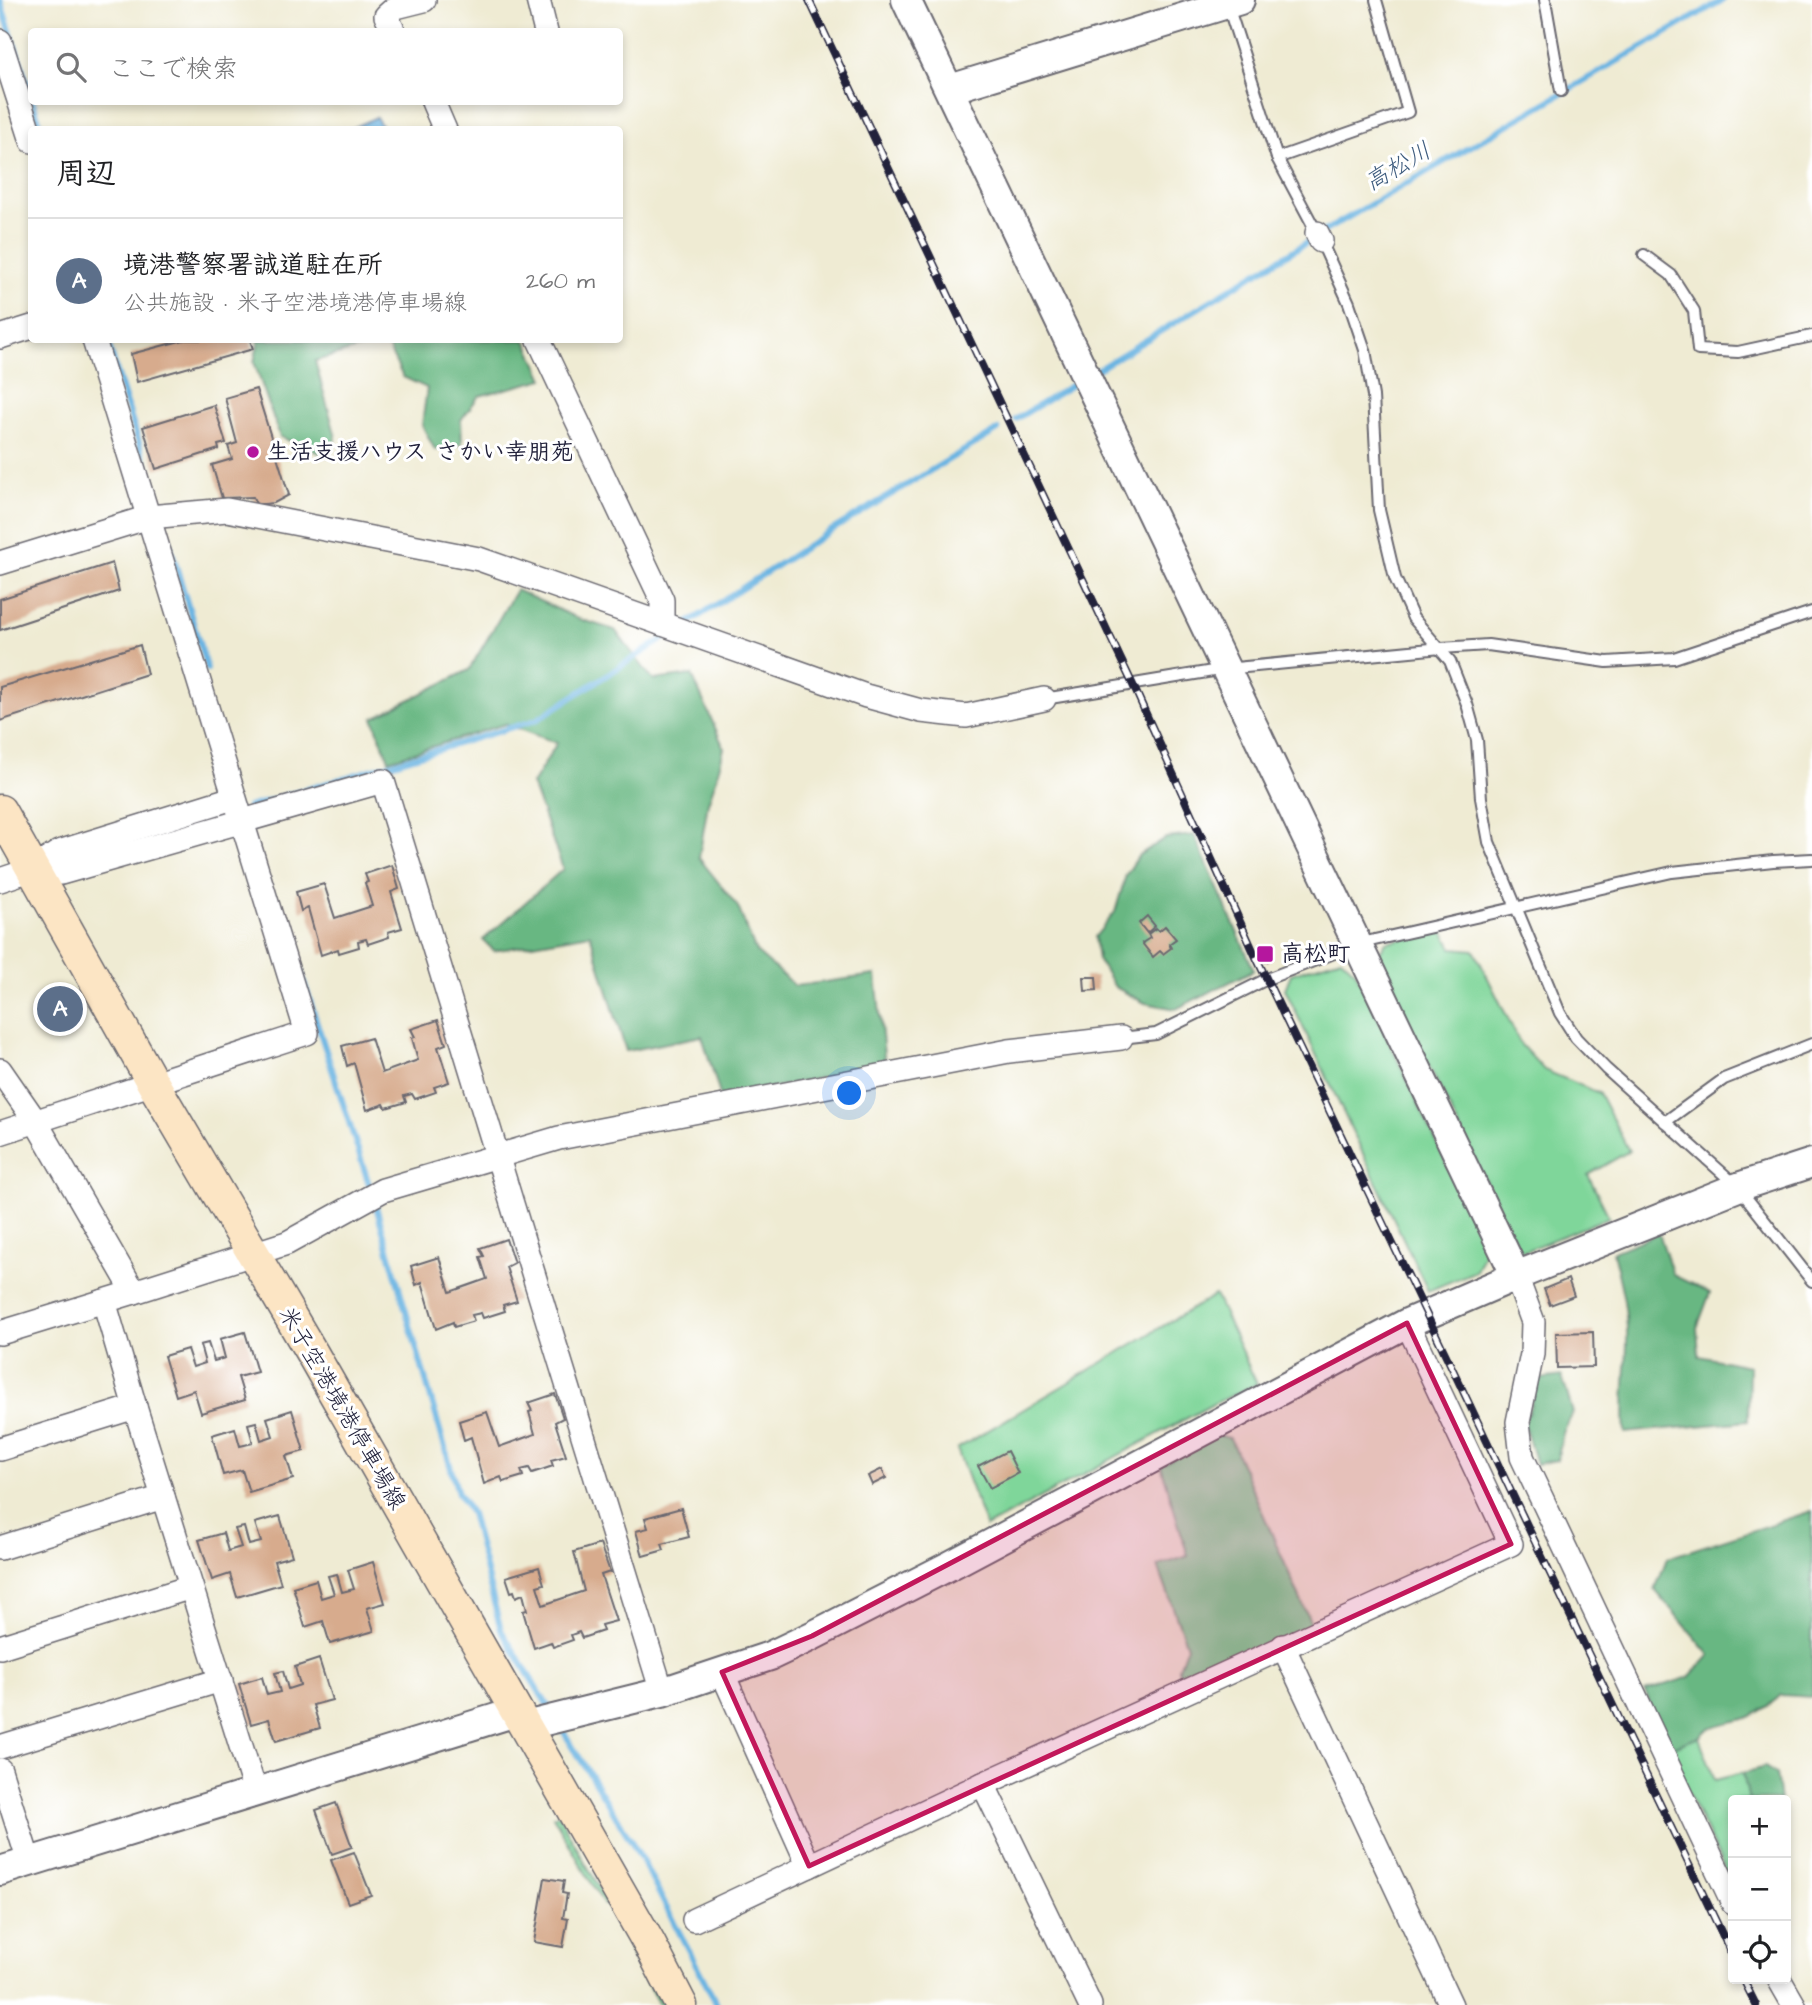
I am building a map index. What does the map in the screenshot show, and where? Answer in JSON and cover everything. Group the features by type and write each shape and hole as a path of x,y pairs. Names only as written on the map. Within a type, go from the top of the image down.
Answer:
{"main road":[{"name":"米子空港境港停車場線","path":"0,811 153,1085 521,1719 650,1945 681,2005"}],"street":[{"path":"392,28 386,16 396,7 424,0"},
{"path":"538,0 545,28"},
{"path":"906,0 1516,1276 1533,1322 1532,1354 1518,1422 1522,1457 1728,1892"},
{"path":"950,89 1231,1"},
{"path":"0,41 7,91 28,133"},
{"path":"436,105 444,126"},
{"path":"0,337 28,328"},
{"path":"0,1133 307,1033 233,798 155,516 94,343"},
{"path":"540,343 662,600 662,624"},
{"path":"0,563 155,516 227,510 479,559 866,696 920,711 966,716 1044,699"},
{"path":"33,869 61,873 383,781 662,1692"},
{"path":"0,880 33,869 59,852 233,798"},
{"path":"0,1333 253,1255 287,1242 383,1190 559,1138 1009,1051 1121,1038"},
{"path":"0,1070 37,1122 134,1292"},
{"path":"0,1871 255,1791 521,1719 662,1692 770,1656 1407,1323 1738,1187 1812,1163"},
{"path":"104,1301 255,1791"},
{"path":"694,1920 983,1784 1511,1544 1407,1323"},
{"path":"0,1449 135,1407"},
{"path":"0,1548 163,1497"},
{"path":"0,1647 191,1587"},
{"path":"1283,1646 1451,2005"},
{"path":"722,1672 809,1866"},
{"path":"0,1747 221,1680"},
{"path":"0,1770 29,1862"},
{"path":"983,1784 1090,2005"},
{"path":"1782,1984 1794,2005"}],"lane":[{"path":"1277,158 1408,112 1376,0"},
{"path":"1545,0 1561,91"},
{"path":"1231,1 1277,158 1319,237 1349,303 1364,350 1373,396 1379,510 1395,578 1413,618 1450,661 1467,704 1477,740 1481,798 1489,842 1560,1013 1576,1038 1738,1187 1812,1281"},
{"path":"1644,255 1671,275 1694,311 1698,350 1738,352 1812,336"},
{"path":"1044,699 1225,669 1441,648 1489,645 1607,662 1674,658 1812,612"},
{"path":"1121,1038 1156,1034 1267,979 1357,944 1672,872 1812,859"},
{"path":"1665,1122 1724,1079 1812,1044"}],"highlighted area":[{"path":"1407,1323 1511,1544 809,1866 722,1672 812,1636"}],"green space":[{"path":"258,343 378,343 315,361 336,437 329,457 280,437 254,362"},
{"path":"386,343 527,343 544,379 479,396 461,420 462,444 435,450 422,425 427,388 403,377"},
{"path":"516,590 579,619 615,630 653,680 692,675 724,748 708,803 699,858 738,907 756,952 795,986 876,975 885,1065 721,1098 702,1036 626,1051 590,934 494,951 483,940 563,869 532,784 557,743 505,724 389,760 373,718 469,670"},
{"path":"1194,835 1254,970 1176,1009 1145,1003 1115,987 1098,960 1095,937 1115,912 1126,875 1139,855 1166,838"},
{"path":"1443,931 1452,948 1474,950 1521,1045 1544,1070 1599,1093 1629,1151 1588,1175 1609,1217 1525,1251 1519,1250 1376,958 1386,942"},
{"path":"1341,958 1356,972 1486,1247 1476,1271 1428,1291 1285,989 1291,974"},
{"path":"1659,1233 1673,1275 1710,1293 1697,1328 1699,1356 1749,1366 1748,1421 1625,1433 1627,1329 1613,1252"},
{"path":"1215,1295 1257,1384 1215,1403 986,1527 957,1449"},
{"path":"1562,1376 1573,1413 1563,1433 1557,1460 1536,1464 1524,1424 1540,1379"},
{"path":"1217,1435 1230,1438 1313,1628 1180,1688 1179,1668 1187,1646 1158,1566 1188,1556 1161,1465"},
{"path":"1812,1511 1812,1697 1781,1695 1754,1715 1716,1726 1699,1737 1667,1749 1645,1691 1690,1677 1710,1655 1655,1590 1667,1558"},
{"path":"1699,1737 1715,1780 1743,1773 1748,1795 1728,1795 1728,1877 1667,1749"},
{"path":"1765,1767 1776,1774 1779,1795 1748,1795 1743,1773"},
{"path":"558,1814 608,1903 604,1905 553,1816"},
{"path":"633,1948 665,2005 659,2005 629,1950"}],"water":[{"path":"376,117 381,126 357,126"}],"building":[{"path":"173,343 251,343 253,349 137,382 131,354"},
{"name":"生活支援ハウス さかい幸朋苑","path":"256,389 289,495 274,503 256,504 253,497 222,498 212,465 232,459 228,446 237,443 225,398"},
{"path":"214,405 226,443 218,445 219,449 156,469 143,427"},
{"path":"112,563 119,591 0,630 0,599"},
{"path":"140,645 147,674 0,721 0,687"},
{"path":"392,865 399,889 391,892 402,928 388,932 389,937 368,944 366,939 358,941 359,947 339,953 338,949 321,955 308,908 301,911 296,892 324,884 335,918 372,906 365,874"},
{"path":"1147,916 1155,926 1147,933 1139,923"},
{"path":"1165,926 1176,939 1169,944 1171,948 1163,954 1160,951 1153,957 1142,943 1150,938 1148,934 1156,928 1159,931"},
{"path":"1263,946 1270,960 1266,962 1259,948"},
{"path":"1084,977 1096,977 1097,990 1085,991"},
{"path":"438,1020 446,1044 438,1047 449,1082 434,1087 436,1092 415,1099 412,1094 404,1096 406,1102 386,1108 384,1104 367,1110 354,1063 347,1066 342,1046 371,1038 382,1073 418,1060 412,1038 415,1037 411,1029"},
{"path":"506,1239 514,1263 506,1267 517,1301 503,1305 505,1311 483,1318 481,1313 472,1315 474,1321 454,1327 453,1322 436,1329 422,1282 416,1285 411,1266 439,1257 450,1292 487,1279 480,1257 484,1256 480,1248"},
{"path":"1568,1279 1574,1296 1550,1305 1544,1289"},
{"path":"245,1332 257,1372 238,1377 245,1400 201,1413 194,1390 176,1396 164,1356 187,1349 193,1367 205,1363 200,1345 208,1343 214,1361 225,1358 220,1339"},
{"path":"1593,1332 1594,1367 1557,1368 1556,1333"},
{"path":"555,1394 563,1418 555,1422 566,1456 551,1460 553,1466 532,1473 529,1468 521,1470 523,1476 503,1482 501,1477 484,1484 471,1437 464,1440 459,1421 487,1412 499,1447 535,1434 529,1412 532,1411 528,1403"},
{"path":"292,1410 304,1451 286,1456 293,1479 249,1492 242,1470 223,1475 212,1435 235,1428 240,1446 253,1443 248,1424 256,1422 261,1440 273,1436 267,1418"},
{"path":"1007,1451 1018,1473 990,1488 978,1466"},
{"path":"882,1469 886,1478 872,1485 868,1476"},
{"path":"681,1508 689,1537 662,1544 664,1550 643,1556 636,1531 648,1528 645,1518"},
{"path":"280,1516 292,1556 274,1561 281,1584 237,1597 230,1574 212,1580 199,1540 223,1533 228,1551 241,1547 235,1529 244,1527 249,1545 261,1542 255,1523"},
{"path":"600,1544 610,1572 601,1575 616,1621 601,1625 603,1631 582,1638 579,1632 571,1635 573,1640 553,1647 551,1642 534,1648 523,1611 527,1610 523,1594 516,1597 514,1591 511,1592 506,1577 539,1567 544,1584 537,1586 543,1605 584,1591 574,1552"},
{"path":"373,1562 385,1603 367,1608 374,1631 330,1644 323,1621 305,1627 293,1587 316,1580 321,1598 334,1594 328,1576 337,1574 342,1592 354,1589 348,1570"},
{"path":"319,1659 332,1700 313,1705 320,1728 276,1741 269,1719 251,1724 239,1684 262,1677 267,1695 280,1692 275,1673 283,1671 288,1689 300,1685 295,1667"},
{"path":"336,1803 352,1847 332,1854 316,1810"},
{"path":"354,1852 371,1895 348,1903 331,1860"},
{"path":"545,1878 564,1881 562,1893 567,1894 563,1918 568,1919 563,1947 534,1942"}],"waterway":[{"path":"0,0 28,86"},
{"name":"高松川","path":"1323,232 1723,0"},
{"path":"34,105 41,126"},
{"name":"高松川","path":"1095,371 1314,238"},
{"path":"108,343 160,511"},
{"path":"1016,419 1072,385"},
{"path":"685,625 832,530 998,430"},
{"path":"163,522 207,669"},
{"path":"248,807 536,720 673,633"},
{"path":"156,834 209,818"},
{"path":"291,942 375,1203 458,1493 471,1513 501,1630 551,1711"},
{"path":"560,1726 636,1849 717,2005"}],"railway":[{"path":"809,0 1133,685 1256,957 1728,1947"},
{"path":"1746,1984 1756,2005"}],"place":[{"name":"生活支援ハウス さかい幸朋苑","path":"253,452"},
{"name":"高松町","path":"1265,954"},
{"name":"境港警察署誠道駐在所","path":"60,1009"}]}
